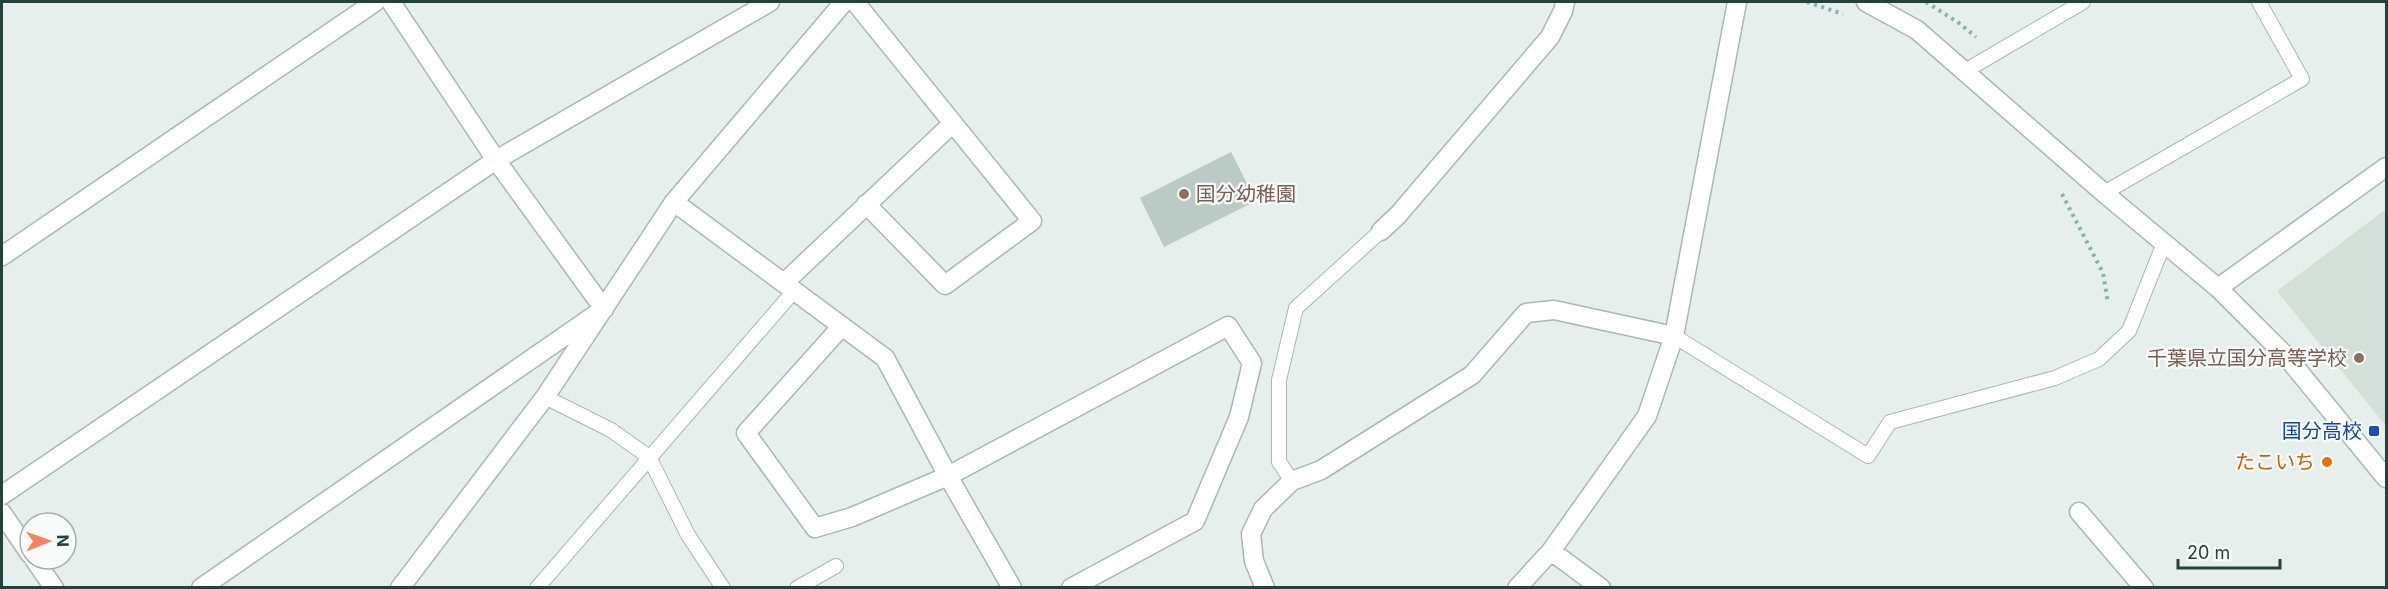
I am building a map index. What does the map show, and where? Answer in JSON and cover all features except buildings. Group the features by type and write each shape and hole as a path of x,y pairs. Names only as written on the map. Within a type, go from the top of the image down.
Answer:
{"street":[{"path":"2,256 375,2"},
{"path":"391,2 496,160 604,309"},
{"path":"2,495 496,160 770,2"},
{"path":"406,585 545,397 674,202 844,2"},
{"path":"855,2 1032,221 945,285 866,204"},
{"path":"1381,231 1398,215 1550,37 1565,2"},
{"path":"1517,588 1551,551 1647,416 1674,336 1737,2"},
{"path":"1866,2 1917,30 2104,193 2218,288 2286,356 2386,478"},
{"path":"789,287 866,204 953,123"},
{"path":"2218,288 2386,167"},
{"path":"674,202 885,358 948,476 1012,588"},
{"path":"201,588 604,309"},
{"path":"1265,588 1254,561 1251,534 1263,509 1292,482 1321,470 1472,375 1526,313 1554,310 1674,336"},
{"path":"842,326 746,433 815,528 852,517 948,476 1228,326 1252,363 1239,417 1196,521 1071,588"},
{"path":"2079,512 2144,588"},
{"path":"2,513 18,536"},
{"path":"1551,551 1601,588"},
{"path":"42,571 54,588"}],"lane":[{"path":"1965,71 2083,2"},
{"path":"2104,193 2302,79 2259,2"},
{"path":"1292,482 1278,462 1279,380 1296,308 1381,231"},
{"path":"1674,336 1868,456 1890,422 2055,378 2099,359 2129,331 2164,243"},
{"path":"537,588 789,287"},
{"path":"545,397 611,430 649,457 688,535 723,588"},
{"path":"797,588 836,566"}],"path":[{"path":"1807,2 1850,17"},
{"path":"1926,2 1959,23 1978,39"},
{"path":"2057,184 2103,273 2108,303"}],"shaded area":[{"name":"千葉県立国分高等学校","path":"2386,209 2386,426 2277,291"}],"place":[{"name":"国分幼稚園","path":"1184,194"},
{"name":"千葉県立国分高等学校","path":"2359,358"},
{"name":"国分高校","path":"2374,431"},
{"name":"たこいち","path":"2327,462"}]}
